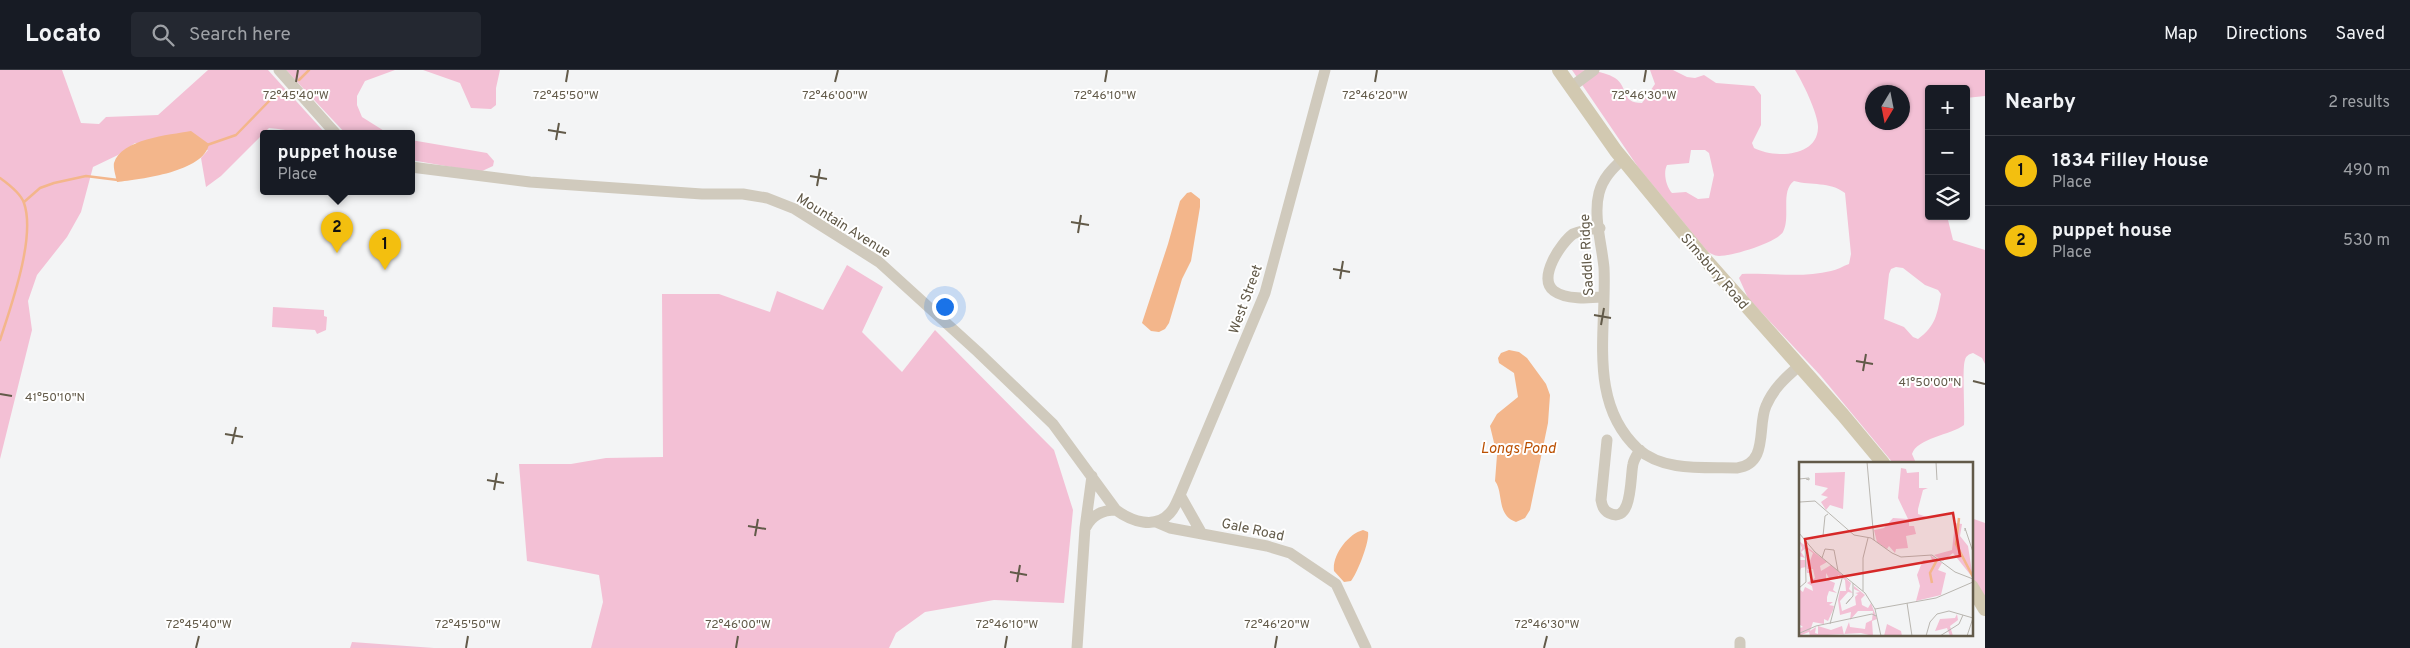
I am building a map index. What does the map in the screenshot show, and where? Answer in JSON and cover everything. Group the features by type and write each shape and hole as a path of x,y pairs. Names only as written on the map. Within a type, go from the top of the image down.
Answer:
{"main road":[{"name":"Simsbury Road","path":"1559,70 1622,159 1713,270 1843,415 1882,462"},
{"path":"1972,588 1985,609"}],"street":[{"path":"280,70 332,130"},
{"name":"West Street","path":"1156,522 1170,514 1180,495 1265,293 1325,70"},
{"path":"1571,87 1594,70"},
{"name":"Saddle Ridge","path":"1622,159 1608,173 1602,183 1598,200 1604,298 1602,363 1605,387 1616,418 1624,432 1640,450 1658,460 1679,466 1737,468 1748,465 1758,451 1764,410 1772,394 1779,384 1799,366"},
{"name":"Mountain Avenue","path":"415,168 530,182 702,194 743,194 767,198 795,209 879,262 1054,424 1116,510 1125,517 1143,523 1156,522"},
{"path":"1600,228 1580,231 1568,238 1552,262 1549,278 1551,288 1558,293 1604,298"},
{"path":"1607,440 1601,500 1604,508 1611,514 1620,513 1626,507 1633,464 1640,450"},
{"path":"1077,648 1092,476"},
{"name":"Gale Road","path":"1180,495 1202,534"},
{"path":"1086,528 1094,517 1107,510 1116,510"},
{"name":"Gale Road","path":"1156,522 1170,528 1267,546 1290,553 1336,584 1366,648"}],"shaded area":[{"path":"0,70 62,70 81,123 99,124 106,117 158,115 208,70 268,70 322,130 269,128 267,130 260,130 260,137 221,176 206,187 201,158 208,150 135,143 118,155 93,167 81,212 67,237 37,275 28,301 32,330 0,459"},
{"path":"286,70 395,70 365,81 357,96 357,105 362,117 383,130 342,130"},
{"path":"423,70 500,70 496,88 496,105 491,109 471,108 460,83"},
{"path":"1572,70 1594,71 1610,75 1619,82 1630,100 1642,103 1655,84 1650,70 1673,70 1687,77 1695,78 1704,75 1716,83 1754,86 1761,95 1761,125 1752,143 1754,148 1782,154 1793,153 1810,145 1816,138 1818,128 1813,107 1795,70 1985,70 1985,96 1970,98 1970,85 1925,85 1925,220 1948,220 1953,240 1985,250 1985,364 1982,358 1973,353 1965,359 1964,425 1920,444 1912,454 1916,462 1892,462 1820,375 1748,298 1739,278 1742,274 1787,275 1821,273 1849,264 1851,254 1845,193 1827,185 1794,181 1787,191 1785,226 1779,236 1734,254 1714,255 1708,252 1638,167","holes":["1691,150 1705,150 1709,153 1714,175 1709,198 1698,199 1686,192 1672,193 1665,176 1667,165 1689,163","1896,267 1903,268 1925,285 1938,290 1941,294 1937,314 1932,324 1918,339 1913,337 1904,327 1884,319 1889,274 1891,269"]},
{"path":"415,141 487,153 494,161 493,166 480,172 415,161"},
{"path":"847,265 883,287 862,332 902,372 935,330 1054,450 1073,510 1064,603 994,600 925,612 896,633 889,648 591,648 603,602 599,575 527,561 519,464 571,464 606,458 663,457 662,294 719,294 770,312 777,291 823,310"},
{"path":"273,307 324,310 324,316 327,317 326,330 317,334 315,330 272,327"},
{"path":"1972,518 1985,523 1985,597 1972,578"},
{"path":"352,642 434,648 350,648"}],"water":[{"path":"191,131 209,144 205,154 196,161 184,168 155,176 117,182 114,163 118,155 126,148 147,140"},
{"path":"1191,192 1200,199 1200,207 1191,261 1182,279 1169,323 1165,329 1159,332 1151,331 1142,323 1180,201 1187,193"},
{"name":"Longs Pond","path":"1509,350 1519,352 1527,358 1546,384 1550,395 1548,423 1530,510 1525,518 1516,522 1510,519 1503,509 1498,486 1495,481 1497,455 1490,426 1497,414 1518,397 1514,373 1499,363 1498,358 1501,353"},
{"path":"1363,530 1368,532 1368,536 1362,557 1351,581 1344,582 1334,571 1338,552 1352,536"}],"waterway":[{"path":"299,80 309,70"},
{"path":"207,145 236,135 273,97 287,92"},
{"path":"24,202 40,188 54,183 86,176 118,180"},
{"path":"0,178 20,196 24,203 27,217 27,234 21,272 0,340"}],"place":[{"name":"puppet house","path":"337,253"},
{"name":"1834 Filley House","path":"385,270"}]}
